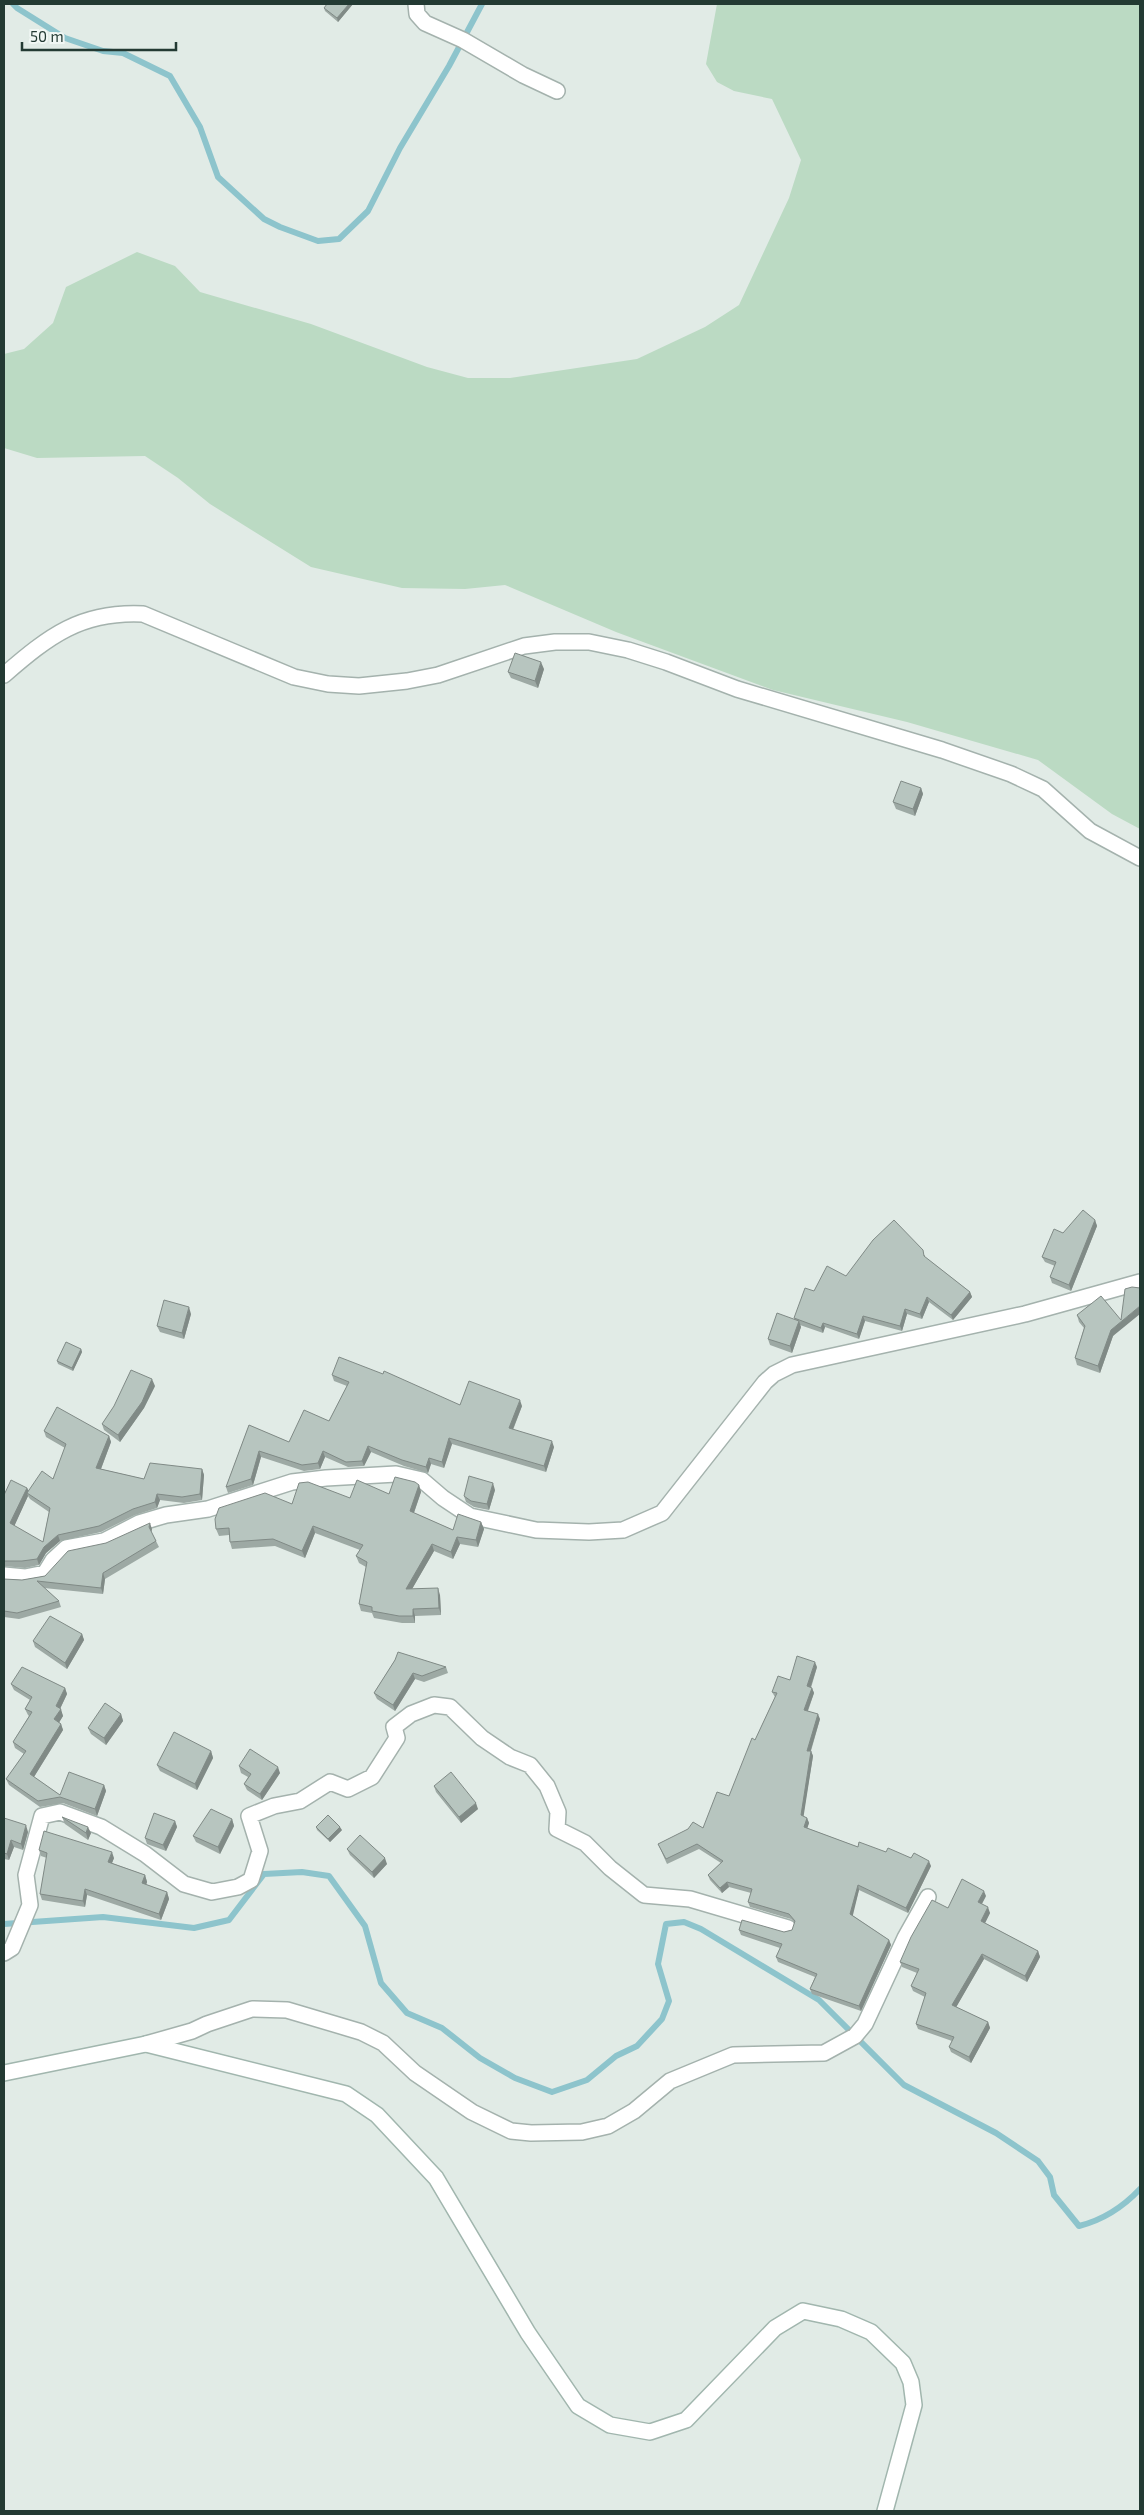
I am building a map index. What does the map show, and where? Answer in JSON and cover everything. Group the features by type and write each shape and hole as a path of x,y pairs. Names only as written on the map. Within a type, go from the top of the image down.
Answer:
{"street":[{"path":"416,4 417,14 425,23 464,40 523,75 558,91"},
{"path":"4,675 40,643 56,634 98,616 121,613 143,614 294,677 328,684 358,686 408,681 438,675 524,646 555,642 589,642 628,650 666,662 737,689 942,750 1011,774 1042,789 1090,831 1140,858"},
{"path":"4,1575 25,1577 45,1572 53,1560 66,1548 104,1540 139,1523 166,1515 208,1510 292,1482 326,1478 396,1474 422,1480 443,1498 470,1516 536,1530 589,1532 623,1530 662,1513 765,1382 774,1374 792,1364 1025,1314 1140,1282"},
{"path":"4,1952 12,1948 30,1906 26,1875 42,1816 60,1812 101,1827 145,1854 184,1884 212,1892 238,1887 251,1880 260,1851 249,1816 274,1806 300,1801 330,1782 348,1790 372,1776 397,1738 394,1727 411,1714 434,1705 450,1707 482,1738 510,1758 530,1765 547,1786 558,1812 557,1829 585,1843 610,1868 644,1894 690,1899 733,1910 778,1927 788,1928"},
{"path":"4,2073 146,2044 192,2031 252,2009 286,2010 361,2032 382,2042 415,2073 464,2107 511,2131 531,2133 582,2132 608,2126 634,2111 670,2081 733,2055 824,2053 855,2036 866,2024 905,1938 928,1896"},
{"path":"146,2044 346,2094 377,2115 436,2178 528,2333 578,2406 610,2426 650,2432 686,2420 775,2328 803,2311 841,2319 871,2332 903,2362 911,2382 914,2405 885,2511"}],"green space":[{"path":"717,4 1140,4 1140,829 1112,814 1038,760 907,722 773,690 616,632 505,585 465,589 402,588 311,567 210,504 178,478 145,456 37,458 4,448 4,354 24,349 53,323 66,287 137,252 175,266 200,292 311,324 427,367 468,378 510,378 637,359 705,327 739,305 789,198 801,160 772,99 734,91 717,82 706,64"}],"building":[{"path":"327,4 349,4 337,18 324,8"},
{"path":"515,653 541,662 535,681 508,672"},
{"path":"901,781 921,788 913,809 893,802"},
{"path":"1083,1210 1095,1220 1069,1285 1050,1277 1056,1262 1042,1257 1054,1229 1063,1233"},
{"path":"894,1220 923,1250 924,1256 970,1292 951,1315 927,1297 920,1314 905,1309 900,1326 863,1316 857,1334 823,1323 821,1328 794,1318 805,1288 814,1291 827,1266 846,1276 873,1240"},
{"path":"1132,1287 1140,1288 1140,1306 1111,1330 1098,1366 1075,1358 1085,1326 1077,1315 1101,1296 1121,1320 1125,1289"},
{"path":"164,1300 189,1307 182,1333 157,1326"},
{"path":"777,1313 799,1321 790,1346 768,1339"},
{"path":"66,1342 81,1349 72,1368 57,1361"},
{"path":"339,1357 383,1374 384,1371 460,1405 469,1381 520,1400 509,1428 552,1441 544,1466 449,1438 442,1462 429,1458 426,1467 402,1460 368,1446 362,1461 346,1462 323,1451 318,1463 302,1465 259,1451 251,1479 226,1487 249,1425 289,1442 304,1410 329,1421 349,1382 332,1375"},
{"path":"131,1370 152,1379 142,1402 118,1435 102,1424 114,1406"},
{"path":"57,1407 109,1436 96,1468 144,1479 150,1463 202,1469 200,1494 182,1497 157,1494 155,1502 133,1509 99,1526 58,1535 44,1547 37,1559 4,1561 4,1495 11,1480 27,1488 10,1523 43,1542 50,1508 27,1493 42,1471 53,1479 66,1444 44,1431"},
{"path":"469,1476 493,1483 487,1504 471,1501 464,1496"},
{"path":"395,1477 415,1482 419,1485 410,1511 453,1530 458,1514 481,1522 476,1540 457,1537 451,1552 432,1544 406,1589 438,1588 439,1608 413,1609 413,1616 399,1616 372,1611 372,1607 359,1604 367,1562 356,1556 363,1545 313,1526 302,1551 273,1539 230,1542 229,1528 216,1529 215,1519 219,1508 265,1493 292,1504 299,1483 308,1482 350,1498 357,1480 389,1494"},
{"path":"150,1523 149,1527 156,1541 103,1573 101,1588 37,1581 59,1601 17,1613 4,1611 4,1579 22,1580 45,1576 68,1551 106,1543"},
{"path":"50,1616 82,1634 65,1663 33,1641"},
{"path":"398,1652 446,1667 422,1676 413,1673 393,1705 374,1693"},
{"path":"797,1656 815,1662 807,1686 812,1688 804,1710 818,1714 807,1751 811,1751 801,1815 807,1818 804,1827 858,1847 859,1842 886,1852 888,1848 911,1858 914,1853 929,1861 906,1908 858,1885 850,1914 889,1940 859,2006 810,1989 817,1974 776,1957 782,1944 739,1930 742,1920 784,1932 792,1930 795,1921 789,1914 748,1902 752,1889 727,1882 720,1888 708,1875 723,1861 697,1844 666,1859 658,1844 688,1829 693,1822 703,1828 717,1792 729,1796 752,1738 755,1740 777,1693 772,1692 778,1676 790,1680"},
{"path":"22,1667 65,1688 56,1706 61,1709 54,1719 61,1724 30,1774 60,1795 69,1772 104,1785 95,1809 60,1797 38,1801 6,1779 26,1751 13,1742 32,1712 25,1709 32,1697 11,1684"},
{"path":"105,1703 121,1714 104,1738 88,1728"},
{"path":"174,1732 211,1751 195,1784 157,1765"},
{"path":"250,1749 278,1767 260,1794 244,1784 251,1774 239,1766"},
{"path":"451,1772 476,1803 459,1817 434,1786"},
{"path":"211,1809 232,1819 218,1847 193,1836"},
{"path":"154,1813 175,1821 163,1845 145,1838"},
{"path":"328,1815 340,1827 328,1839 316,1827"},
{"path":"62,1817 88,1827 86,1833"},
{"path":"4,1818 26,1825 21,1844 11,1840 7,1854 4,1853"},
{"path":"44,1831 112,1852 108,1862 145,1875 142,1883 167,1892 159,1914 85,1889 83,1901 40,1894 47,1853 39,1850"},
{"path":"360,1835 385,1858 372,1872 347,1849"},
{"path":"962,1879 984,1891 978,1902 988,1907 981,1921 1038,1951 1025,1976 982,1954 952,2005 988,2022 969,2057 949,2047 954,2037 916,2024 926,1993 911,1986 919,1969 900,1962 911,1937 932,1900 948,1908"}],"waterway":[{"path":"13,4 65,38 103,51 123,53 170,76 200,127 218,177 264,219 318,241 339,239 368,211 400,148 449,66 482,4"},
{"path":"4,1924 103,1917 194,1928 229,1920 264,1874 302,1872 329,1876 365,1926 381,1983 407,2013 442,2028 480,2058 515,2078 552,2092 587,2080 616,2056 637,2046 662,2019 669,2001 658,1964 666,1924 684,1922 701,1929 819,2000 904,2085 996,2133 1038,2161 1050,2177 1054,2195 1079,2226 1112,2212 1127,2202 1140,2189"}]}
